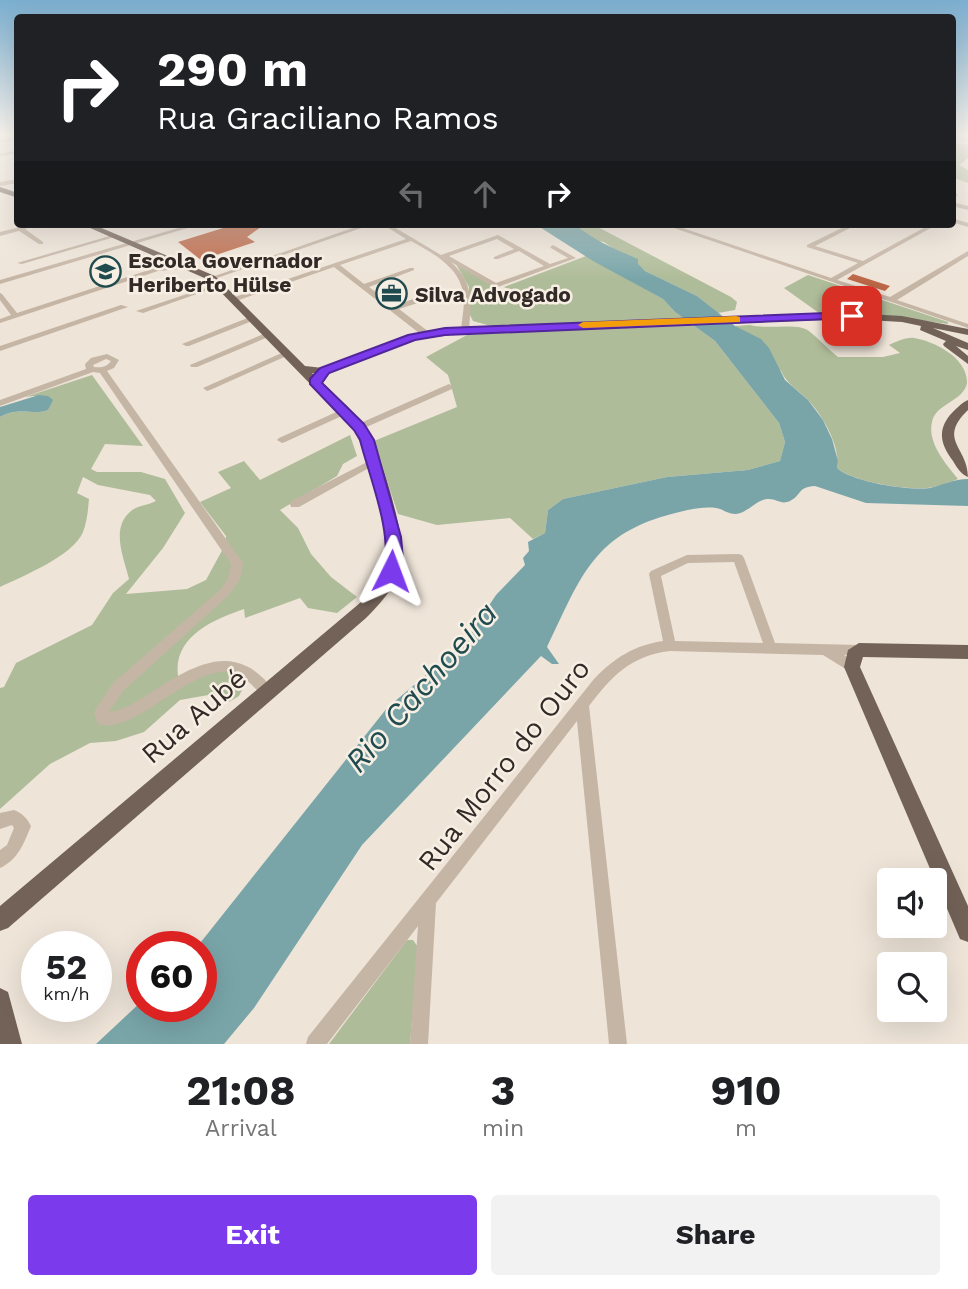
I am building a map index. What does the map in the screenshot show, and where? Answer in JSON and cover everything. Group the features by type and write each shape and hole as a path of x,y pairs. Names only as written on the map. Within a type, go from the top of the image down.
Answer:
{"main road":[{"path":"96,228 190,267 216,281 359,427"},
{"path":"869,317 910,323 968,347"},
{"path":"869,317 931,335 957,350 968,362"},
{"path":"302,369 324,370 426,334 465,330 760,318 869,317 962,327"},
{"path":"954,341 947,333 962,327"},
{"path":"316,384 316,379 324,370"},
{"path":"968,404 952,417 946,433 951,449 968,473"},
{"name":"Rua Aubé","path":"0,920 377,598 395,559 393,537 367,440 359,427"},
{"path":"968,652 855,659 968,931"},
{"path":"2,1010 10,1044"}],"street":[{"path":"0,225 41,243"},
{"path":"0,234 24,228"},
{"path":"0,282 184,228"},
{"path":"140,311 359,228"},
{"path":"392,228 495,286 573,258 553,247"},
{"path":"677,228 891,300 962,327 968,314"},
{"path":"847,228 809,246 863,263"},
{"path":"832,280 928,228"},
{"path":"20,263 115,236"},
{"path":"443,256 498,237 549,266"},
{"path":"233,299 411,239"},
{"path":"496,258 519,249"},
{"path":"141,274 156,262 157,253"},
{"path":"891,300 968,253"},
{"path":"443,256 465,285 465,330"},
{"path":"336,265 426,334"},
{"path":"0,321 141,274 166,267 190,267"},
{"path":"364,286 412,269"},
{"path":"0,295 16,316"},
{"path":"393,309 427,297"},
{"path":"0,349 124,307"},
{"path":"186,344 253,319"},
{"path":"194,365 269,335"},
{"path":"207,388 287,355"},
{"path":"0,403 97,370 237,563 234,581 225,592 118,687 101,712 103,719 121,716 177,682 214,669 237,668 267,691"},
{"path":"359,427 449,387"},
{"path":"282,440 344,412"},
{"path":"295,504 373,462"},
{"path":"670,646 655,575 687,559 738,558 771,648"},
{"name":"Rua Morro do Ouro","path":"315,1044 605,676 623,660 646,650 670,646 824,649 855,659"},
{"path":"582,705 618,1044"},
{"path":"0,821 14,817 23,826 12,850 0,860"},
{"path":"419,1044 428,903"}],"green space":[{"path":"580,228 600,228 731,297 737,302 735,310 718,313 697,296 645,271 604,242 593,240"},
{"path":"586,256 663,299 675,312 715,341 779,423 785,442 780,461 748,470 667,477 563,499 548,510 545,533 533,539 510,518 437,525 398,514 374,441 457,407 448,375 426,357 469,334 534,332 528,324 491,326 473,321 469,313 469,287 456,264 527,307 532,300 504,287"},
{"path":"808,275 948,324 863,313 819,313 784,288"},
{"path":"735,326 804,328 838,357 883,357 900,353 889,345 911,338 931,343 948,352 962,366 967,383 961,394 934,416 931,430 939,453 958,479 931,487 906,488 867,481 837,468 833,440 819,413"},
{"path":"92,375 143,446 105,444 91,469 97,472 141,472 165,479 185,513 163,548 126,594 187,589 206,580 225,545 226,536 200,502 231,488 218,472 244,461 260,480 350,435 357,456 343,464 337,476 280,510 298,528 311,554 331,577 357,597 337,613 308,608 300,598 245,618 244,609 208,625 188,641 182,651 178,662 178,676 187,681 222,666 241,674 246,682 239,696 229,702 214,694 180,700 144,732 116,741 90,743 50,764 0,809 0,688 4,687 16,663 92,625 113,593 129,579 120,544 121,526 125,518 133,509 156,501 150,495 98,485 83,477 77,493 89,499 83,532 78,541 58,557 0,587 0,417 14,412 48,410 52,400 25,397"},
{"path":"407,940 413,940 418,947 410,1044 329,1044"}],"water":[{"name":"Rio Cachoeira","path":"541,228 580,228 597,240 638,259 638,264 645,271 697,296 735,326 761,339 769,348 785,380 808,400 823,420 832,439 838,461 837,468 844,473 881,484 921,489 968,479 968,506 866,503 815,486 805,488 787,502 764,500 736,514 710,508 685,510 642,524 621,535 604,549 579,582 547,647 559,664 552,664 541,656 362,845 254,1008 224,1044 96,1044 126,1016 126,1022 217,1022 217,931 210,931 387,708 440,663 449,651 460,649 496,595 525,565 523,558 529,551 528,542 545,533 548,510 563,499 667,477 748,470 780,461 785,442 779,423 715,341 675,312 663,299 593,261"},
{"path":"39,395 53,400 48,410 14,412 0,417 0,407"}],"building":[{"path":"223,228 260,228 247,237 255,242 201,260 178,242"},
{"path":"853,274 890,286 885,291 847,279"}],"slow traffic":[{"path":"583,325 736,319"}],"place":[{"name":"Escola Governador Heriberto Hülse","path":"105,272"},
{"name":"Silva Advogado","path":"392,294"}],"route":[{"path":"391,571 395,559 393,537 367,440 359,427 316,384 316,379 324,370 412,337 445,331 852,316"}]}
